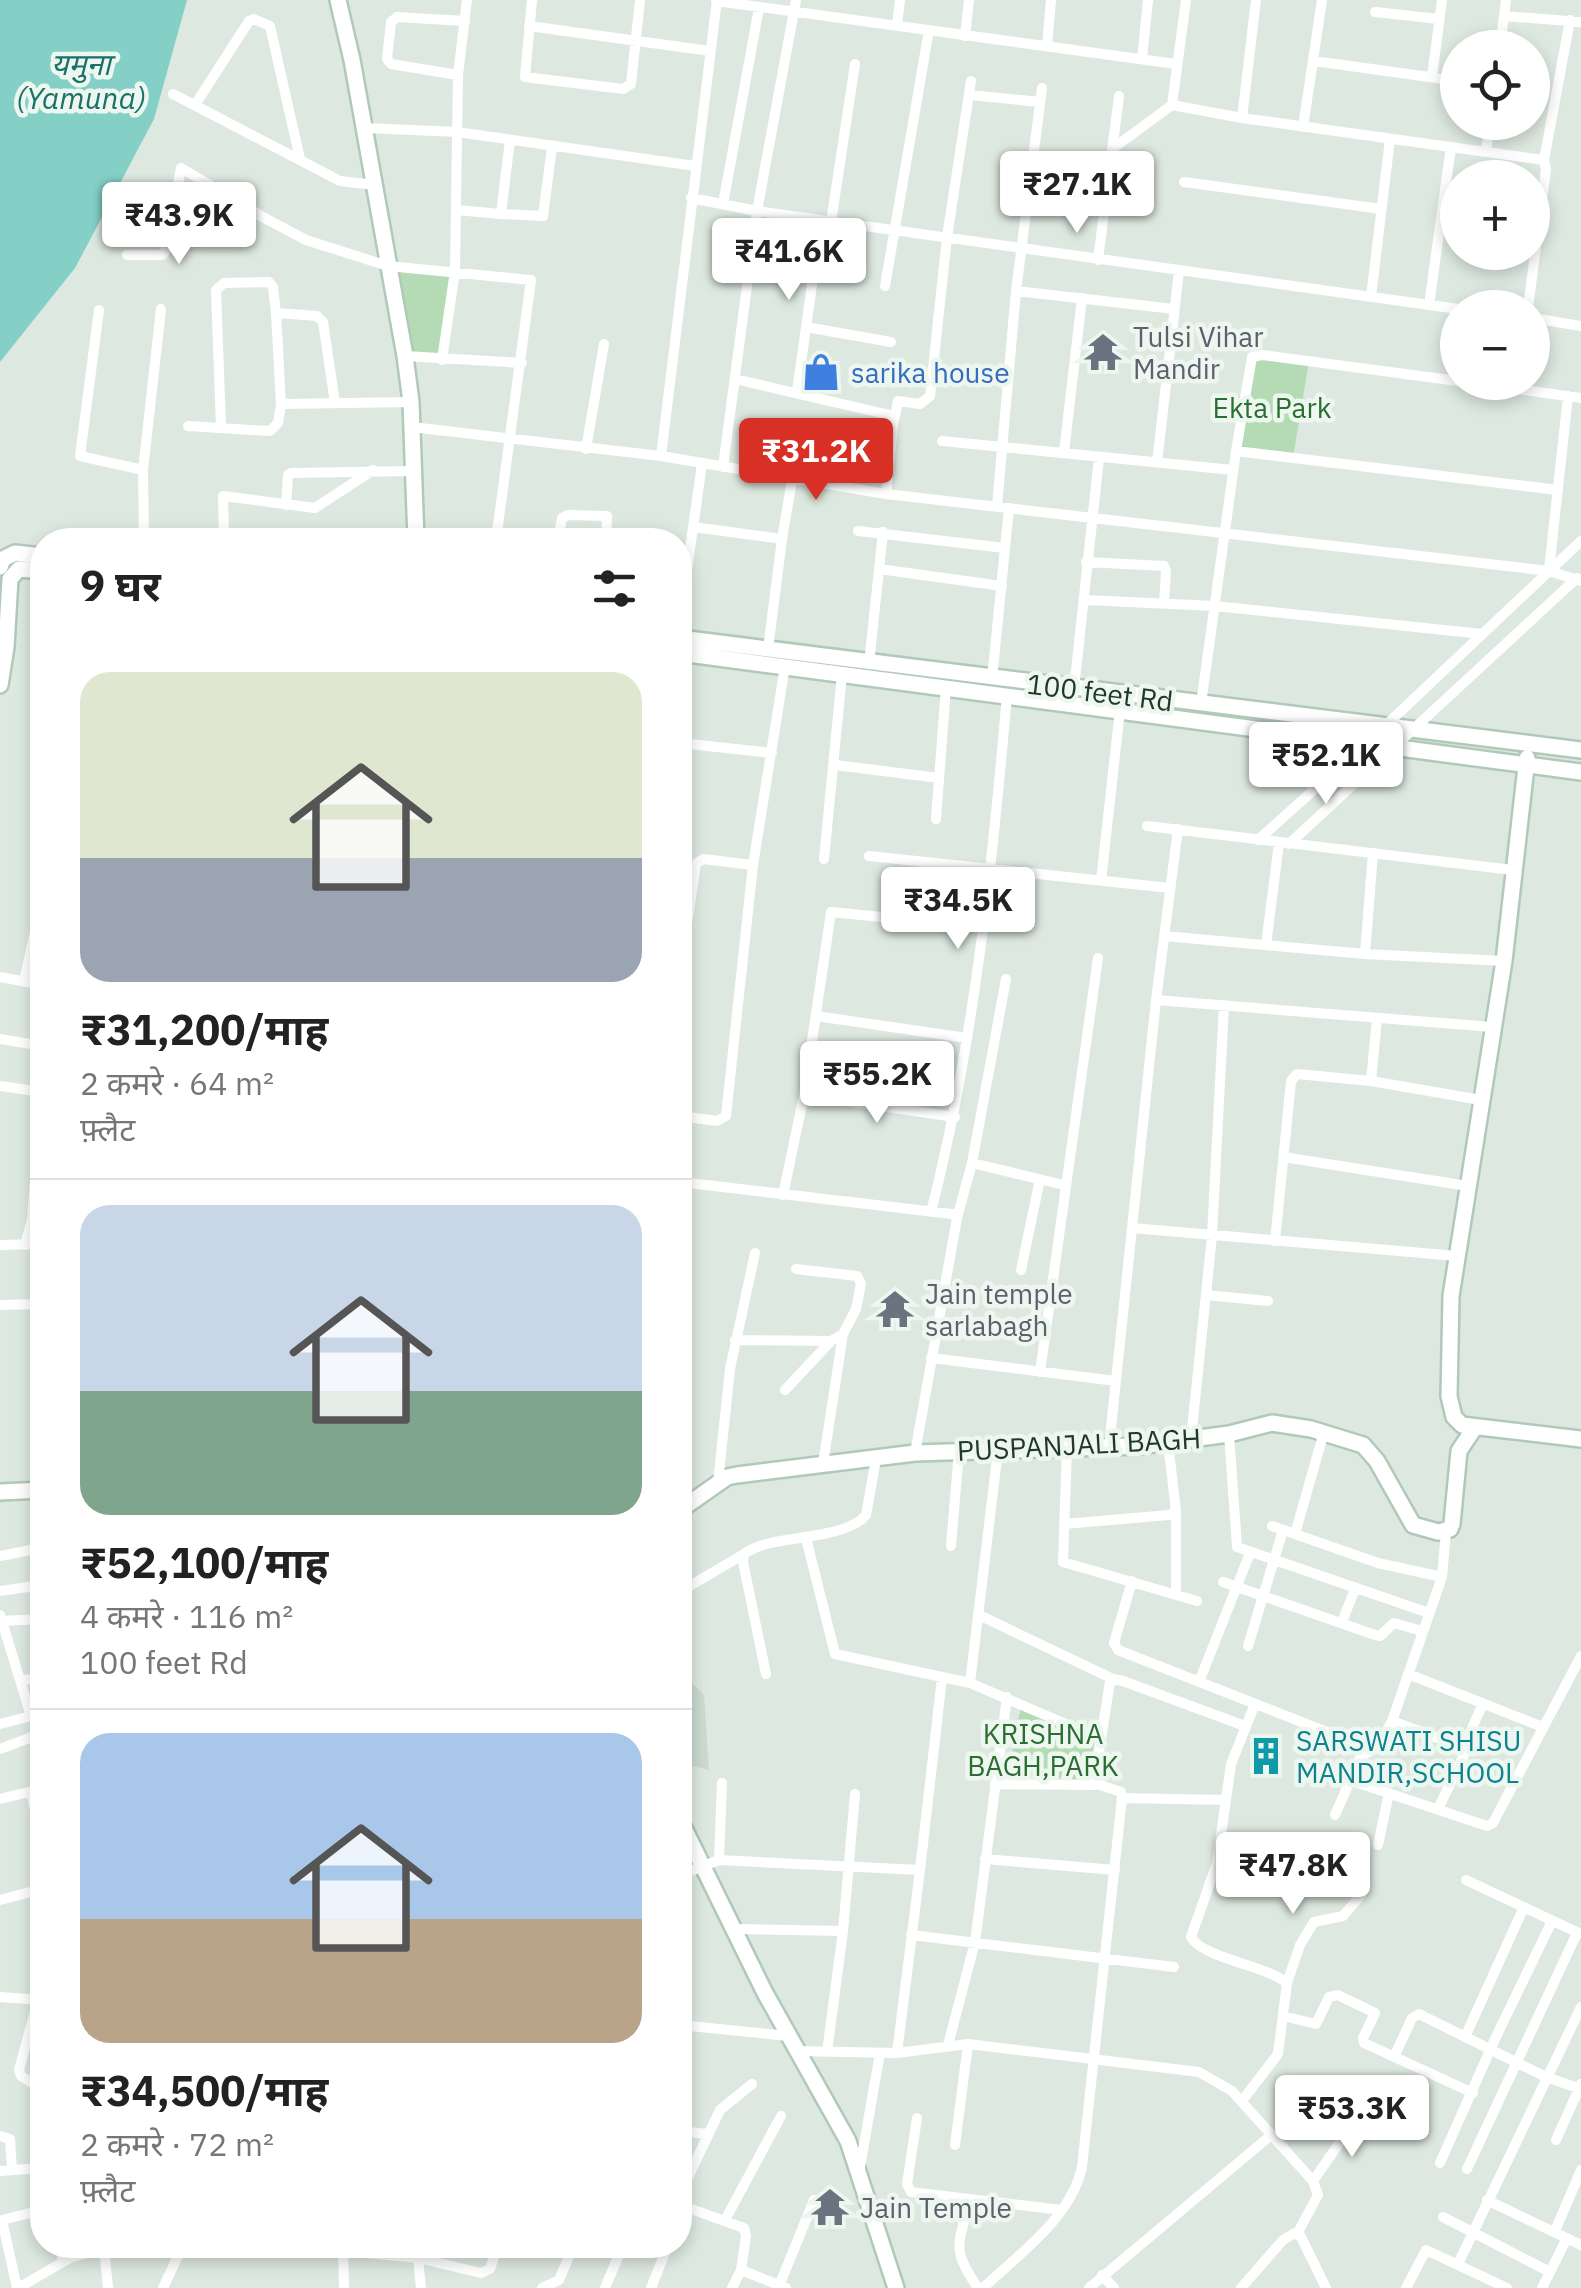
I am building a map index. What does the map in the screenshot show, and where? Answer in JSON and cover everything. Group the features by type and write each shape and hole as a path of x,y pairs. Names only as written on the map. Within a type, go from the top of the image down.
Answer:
{"street":[{"path":"338,0 405,356 411,402 415,528"},
{"path":"442,360 455,270 458,74 467,0"},
{"path":"532,0 527,79 628,88 640,0"},
{"path":"722,467 758,211 796,0"},
{"path":"897,26 900,0"},
{"path":"966,36 969,0"},
{"path":"1047,46 1051,0"},
{"path":"1142,59 1148,0"},
{"path":"1172,105 1186,0"},
{"path":"1242,118 1256,0"},
{"path":"1303,127 1322,0"},
{"path":"1432,78 1442,0"},
{"path":"1503,30 1506,0"},
{"path":"661,456 716,1 1176,64"},
{"path":"723,204 759,8"},
{"path":"1375,12 1440,19"},
{"path":"458,74 391,64 387,59 391,22 397,16 465,21"},
{"path":"1112,149 1172,105 1544,160 1575,21 1505,16"},
{"path":"195,105 249,21 254,19 270,26 300,159"},
{"path":"529,26 710,51"},
{"path":"884,286 929,30"},
{"path":"1314,61 1440,79"},
{"path":"797,392 855,64"},
{"path":"886,494 898,401 924,403 930,396 947,238 971,81"},
{"path":"996,506 1016,292 1042,88"},
{"path":"174,94 340,181 375,185"},
{"path":"969,96 1040,102"},
{"path":"1098,260 1119,96"},
{"path":"365,128 458,132 695,166"},
{"path":"1371,297 1390,139"},
{"path":"500,214 510,140"},
{"path":"1486,151 1488,140"},
{"path":"456,210 543,216 552,147"},
{"path":"1430,305 1451,148"},
{"path":"127,255 164,254 181,168 306,240 388,266 531,280 498,528"},
{"path":"1184,182 1381,209"},
{"path":"691,198 894,231 1440,306"},
{"path":"172,211 259,215"},
{"path":"1157,463 1180,270"},
{"path":"188,426 270,430 278,423 281,404 276,313 269,282 224,283 216,290 221,427"},
{"path":"1016,292 1174,309"},
{"path":"1064,452 1082,298"},
{"path":"144,528 143,470 161,309"},
{"path":"99,310 80,456 143,470"},
{"path":"276,313 317,316 324,322 335,403"},
{"path":"1550,320 1581,324"},
{"path":"806,327 891,342"},
{"path":"586,449 604,344"},
{"path":"405,356 522,364"},
{"path":"1201,704 1252,357 1440,379"},
{"path":"735,379 895,417"},
{"path":"1550,393 1581,398"},
{"path":"1549,571 1568,396"},
{"path":"281,404 411,402"},
{"path":"412,427 661,456 886,494 1226,531 1549,571 1579,579"},
{"path":"942,441 1233,470"},
{"path":"1236,451 1558,490"},
{"path":"1074,689 1100,458"},
{"path":"692,534 702,464"},
{"path":"224,528 223,496 319,507 373,470"},
{"path":"286,504 289,474 412,471"},
{"path":"768,649 792,480"},
{"path":"992,678 1010,508"},
{"path":"560,528 562,518 568,514 607,516 606,528"},
{"path":"693,527 782,539"},
{"path":"858,531 1005,548"},
{"path":"869,662 883,532"},
{"path":"1258,840 1581,541"},
{"path":"0,567 3,559 14,553 30,555"},
{"path":"1086,562 1164,566 1164,603"},
{"path":"0,685 10,579 18,569 30,570"},
{"path":"879,569 1002,586"},
{"path":"1266,945 1284,843 1579,579"},
{"path":"1084,600 1215,606 1482,634"},
{"name":"100 feet Rd","path":"692,640 1384,727 1528,744 1580,745"},
{"path":"692,654 1581,772"},
{"path":"692,1117 717,1120 726,1116 753,865 784,666"},
{"path":"824,859 842,674"},
{"path":"936,819 946,687"},
{"path":"931,1212 955,1117 968,1038 1007,695"},
{"path":"1101,881 1120,710"},
{"path":"692,744 772,753"},
{"path":"1528,744 1504,962 1451,1296 1449,1396 1458,1422 1581,1439"},
{"path":"835,765 939,778"},
{"path":"1147,826 1512,870"},
{"path":"1109,1447 1178,829"},
{"path":"1365,954 1374,854"},
{"path":"869,856 1170,888"},
{"path":"692,891 696,864 703,859 753,865"},
{"path":"783,1195 804,1095 831,912 981,927"},
{"path":"1164,936 1504,962"},
{"path":"24,981 30,954"},
{"path":"1040,1372 1098,958"},
{"path":"0,977 30,982"},
{"path":"915,1453 957,1218 972,1163 1006,979"},
{"path":"1156,1000 1492,1027"},
{"path":"1191,1439 1212,1236 1224,1004"},
{"path":"816,1016 968,1038"},
{"path":"1371,1081 1378,1019"},
{"path":"0,1040 30,1044"},
{"path":"1275,1241 1294,1077 1301,1073 1371,1081 1481,1100"},
{"path":"0,1086 30,1090"},
{"path":"804,1095 955,1117"},
{"path":"1283,1157 1468,1186"},
{"path":"972,1163 1064,1185"},
{"path":"1021,1270 1040,1179"},
{"path":"692,1184 952,1214 957,1218"},
{"path":"25,1244 30,1227"},
{"path":"1132,1228 1457,1256"},
{"path":"0,1245 30,1244"},
{"path":"718,1483 735,1340 754,1252"},
{"path":"796,1269 860,1279 856,1308 843,1334 823,1464"},
{"path":"1206,1295 1268,1301"},
{"path":"0,1306 30,1305"},
{"path":"785,1390 831,1341 843,1334"},
{"path":"735,1340 831,1341"},
{"path":"931,1358 1116,1380"},
{"name":"PUSPANJALI BAGH","path":"692,1501 736,1475 915,1453 1168,1442 1230,1434 1266,1423 1354,1440 1369,1451 1413,1525 1446,1532"},
{"path":"1335,1815 1362,1756 1374,1750 1392,1720 1442,1578 1459,1451 1475,1427"},
{"path":"1248,1646 1283,1530 1324,1432"},
{"path":"1230,1434 1235,1543 1274,1562 1429,1613"},
{"path":"1168,1442 1176,1511 1176,1594"},
{"path":"1067,1448 1064,1562 1198,1600"},
{"path":"970,1683 998,1450"},
{"path":"951,1546 958,1452"},
{"path":"692,1585 752,1548 806,1538 862,1520 876,1459"},
{"path":"0,1492 30,1491"},
{"path":"1064,1524 1169,1515 1176,1511"},
{"path":"1283,1530 1378,1563 1442,1578"},
{"path":"806,1538 835,1654 970,1683 1101,1739"},
{"path":"0,1556 30,1550"},
{"path":"1198,1682 1250,1553"},
{"path":"744,1554 766,1674"},
{"path":"1132,1581 1115,1648 1374,1750"},
{"path":"1224,1582 1375,1635 1380,1636 1394,1624 1422,1631"},
{"path":"0,1591 30,1586"},
{"path":"1342,1622 1355,1589"},
{"path":"979,1615 1113,1679 1245,1726"},
{"path":"30,1619 1,1618 30,1701"},
{"path":"1352,1780 1486,1826 1493,1824 1581,1656"},
{"path":"1408,1674 1543,1727"},
{"path":"896,2053 942,1678"},
{"path":"1095,1786 1113,1679"},
{"path":"21,1680 30,1680"},
{"path":"948,2046 975,1942 1007,1697"},
{"path":"1438,1809 1468,1749 1484,1703"},
{"path":"1256,1704 1231,1764 1217,1863 1192,1940 1196,1946 1240,1960 1287,1983"},
{"path":"0,1724 30,1718"},
{"path":"1392,1720 1468,1749"},
{"path":"0,1748 30,1737"},
{"path":"710,1862 722,1783"},
{"path":"970,2200 958,2252 981,2288 1062,2210 1077,2188 1122,1798 1121,1792 1095,1786 995,1784"},
{"path":"0,1799 30,1793"},
{"path":"1378,1844 1389,1793"},
{"path":"827,2052 850,1868 855,1794"},
{"path":"1122,1798 1224,1800"},
{"path":"692,1837 710,1862 736,1929 792,2043 848,2141 896,2288"},
{"path":"986,1859 1115,1870"},
{"path":"692,1870 710,1862 920,1870"},
{"path":"1466,1880 1579,1934 1468,2169"},
{"path":"0,1900 30,1892"},
{"path":"1242,2101 1278,2054 1287,1983 1300,1945 1314,1922 1343,1916 1361,1895"},
{"path":"1466,2037 1524,1907"},
{"path":"1440,2163 1552,1921"},
{"path":"736,1929 843,1930"},
{"path":"911,1935 1174,1967"},
{"path":"1283,2016 1316,2024 1329,1997 1338,1995 1374,2012 1363,2042 1473,2094"},
{"path":"0,1997 30,1999"},
{"path":"1458,2264 1580,2011"},
{"path":"1394,2057 1417,2014 1546,2077 1580,2087 1556,2140"},
{"path":"692,2027 827,2052 896,2053 968,2044 1198,2072 1226,2086 1242,2101 1313,2181 1318,2195 1297,2234 1283,2240 1241,2287"},
{"path":"30,2033 19,2070 30,2082"},
{"path":"955,2146 968,2044"},
{"path":"859,2173 880,2053"},
{"path":"692,2174 707,2134 724,2106 752,2084"},
{"path":"725,2220 781,2116"},
{"path":"1313,2181 1358,2116"},
{"path":"917,2118 909,2189 917,2194 1062,2210"},
{"path":"692,2132 707,2134"},
{"path":"0,2136 10,2139 6,2170"},
{"path":"1089,2288 1270,2136"},
{"path":"1542,2288 1581,2170"},
{"path":"741,2270 782,2287 814,2200"},
{"path":"1487,2200 1581,2245"},
{"path":"692,2208 746,2230 741,2270 732,2288"},
{"path":"30,2213 1,2220 17,2288 76,2258"},
{"path":"1443,2218 1550,2272"},
{"path":"1297,2234 1326,2288"},
{"path":"1406,2288 1426,2250 1507,2288"},
{"path":"62,2258 63,2262"},
{"path":"108,2288 109,2258"},
{"path":"162,2288 174,2258"},
{"path":"343,2258 344,2288"},
{"path":"422,2288 418,2258 486,2272 492,2258"},
{"path":"542,2288 558,2280 568,2258"},
{"path":"606,2288 618,2258"},
{"path":"652,2288 663,2258"},
{"path":"1102,2274 1114,2288"}],"shaded area":[{"path":"692,1683 704,1695 709,1770 692,1766"}],"green space":[{"path":"388,266 455,271 442,360 405,356"},
{"name":"Ekta Park","path":"1252,357 1309,361 1293,458 1236,451"},
{"name":"KRISHNA BAGH,PARK","path":"1021,1709 1094,1742 1088,1781 1010,1772"}],"water":[{"name":"यमुना (Yamuna)","path":"0,0 187,0 154,119 75,268 0,362"}],"place":[{"name":"Tulsi Vihar Mandir","path":"1103,352"},
{"name":"sarika house","path":"821,372"},
{"name":"Jain temple sarlabagh","path":"895,1309"},
{"name":"SARSWATI SHISU MANDIR,SCHOOL","path":"1266,1756"},
{"name":"Jain Temple","path":"830,2207"}]}
